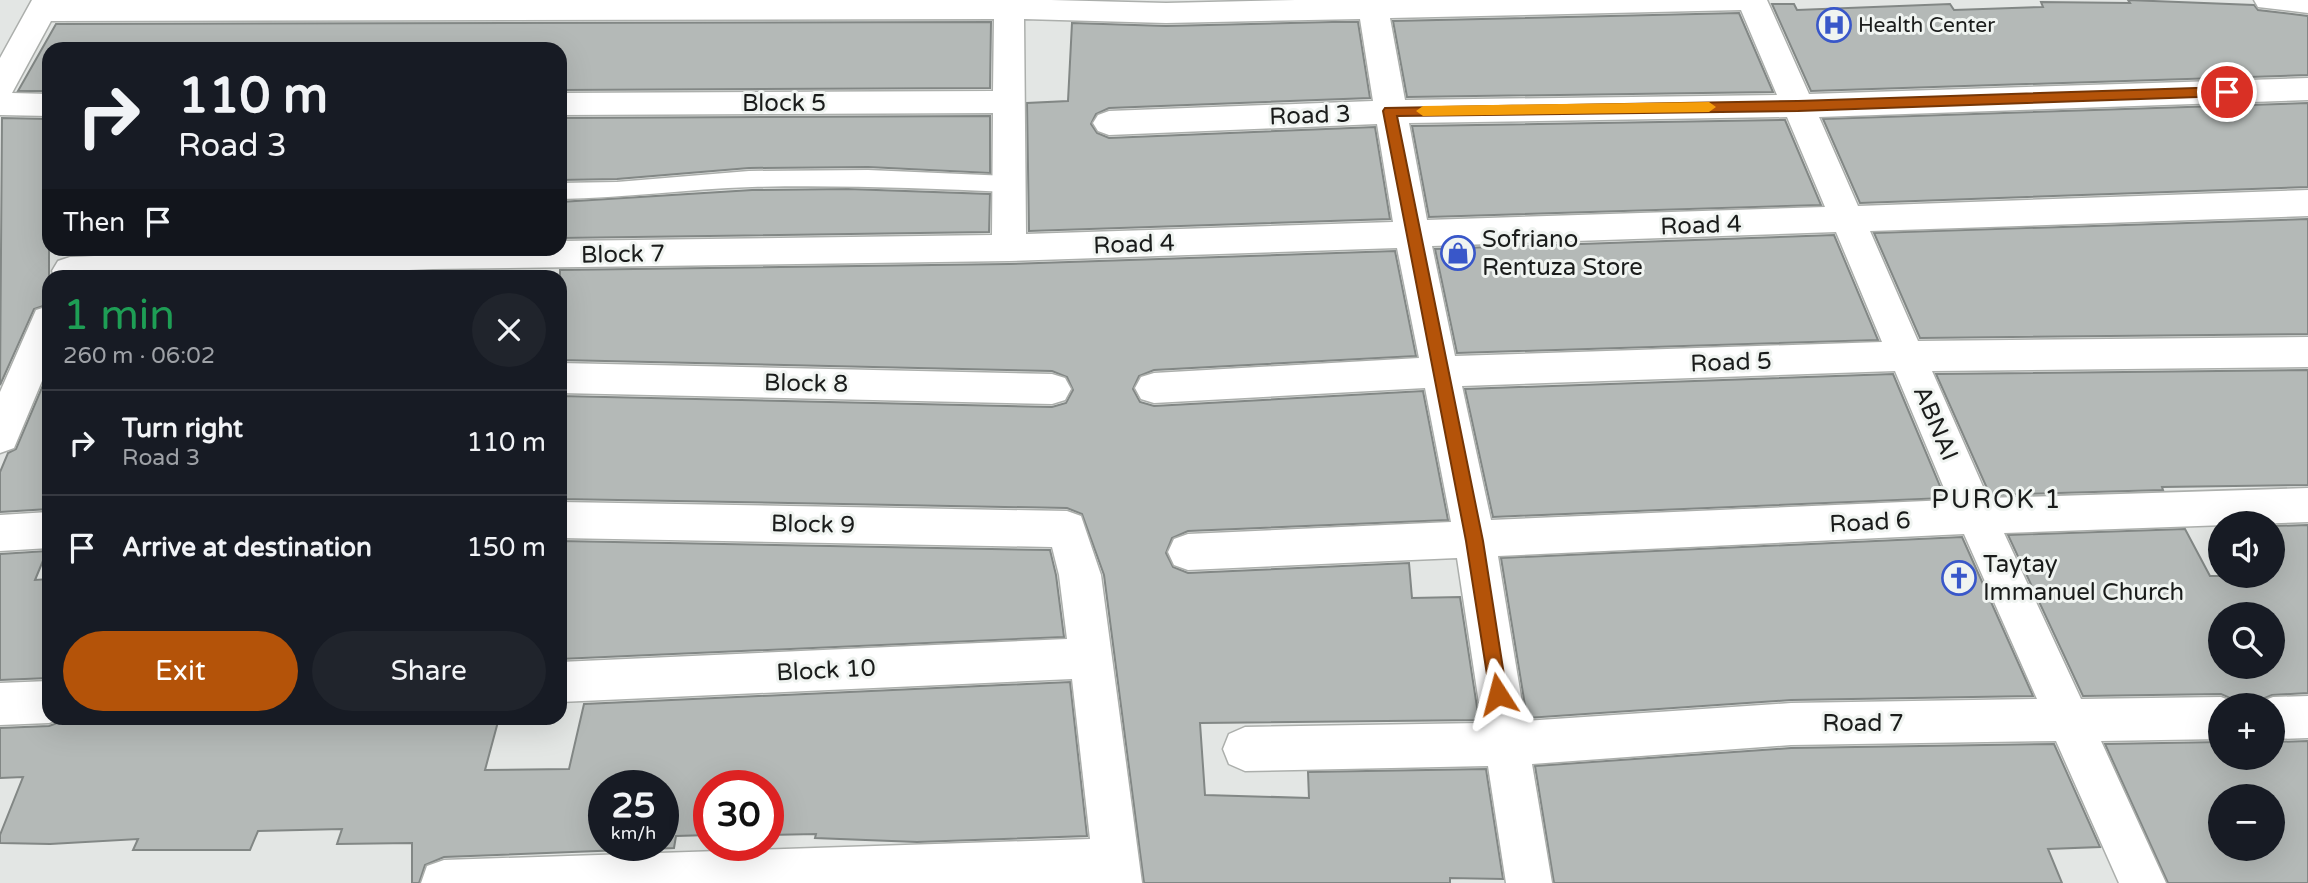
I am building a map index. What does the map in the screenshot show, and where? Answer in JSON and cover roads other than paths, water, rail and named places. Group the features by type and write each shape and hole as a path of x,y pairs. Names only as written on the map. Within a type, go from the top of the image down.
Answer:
{"street":[{"path":"0,87 44,6 1009,9 1166,13 1373,4 1740,0"},
{"name":"ABNAI","path":"1752,0 1976,516 2143,883"},
{"path":"2269,0 2308,3"},
{"path":"1373,4 1412,235 1475,541 1529,883"},
{"path":"1009,9 1009,248"},
{"name":"Road 3","path":"1109,124 1389,111 1798,106 2308,89"},
{"name":"Block 5","path":"567,104 1008,102"},
{"path":"0,104 42,105"},
{"name":"Road 4","path":"1009,248 2308,203"},
{"name":"Block 7","path":"567,254 1009,248"},
{"name":"Block 7","path":"72,265 447,256"},
{"name":"Road 5","path":"1154,388 1441,372 1908,356 2308,352"},
{"path":"0,437 33,395 42,353"},
{"name":"Block 8","path":"567,378 1052,389"},
{"name":"Road 6","path":"1188,552 1475,541 1976,516 2308,505"},
{"name":"Block 9","path":"567,520 1067,529 1080,575 1092,658"},
{"path":"0,533 42,530"},
{"path":"444,883 1118,872 1092,658"},
{"name":"Block 10","path":"567,682 1092,658"},
{"path":"0,704 42,702"},
{"path":"2285,718 2308,717"},
{"name":"Road 7","path":"1245,749 1505,744 1791,724 2208,718"}],"lane":[{"path":"567,191 617,190 749,179 868,177 1008,184"}],"place":[{"name":"Health Center","path":"1834,25"},
{"name":"Sofriano Rentuza Store","path":"1458,253"},
{"name":"Taytay Immanuel Church","path":"1959,578"}],"district":[{"name":"PUROK 1","path":"1997,499"}]}
